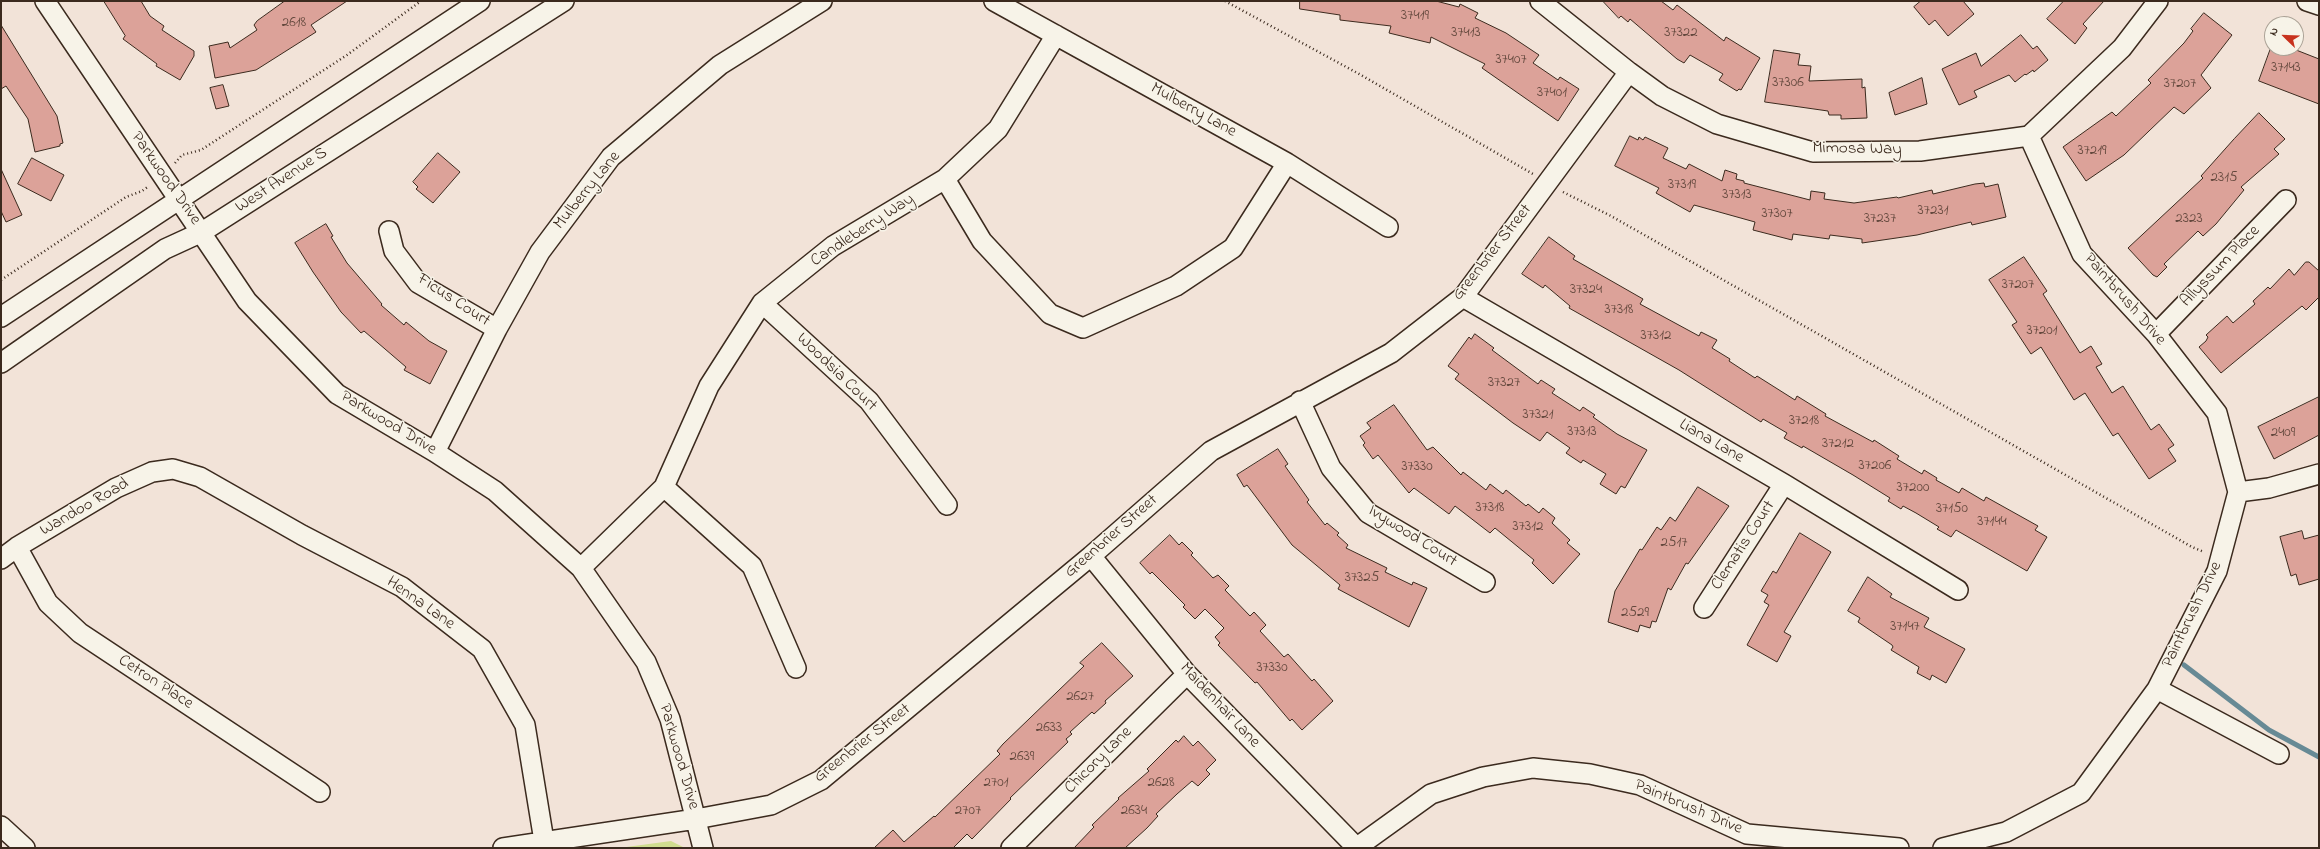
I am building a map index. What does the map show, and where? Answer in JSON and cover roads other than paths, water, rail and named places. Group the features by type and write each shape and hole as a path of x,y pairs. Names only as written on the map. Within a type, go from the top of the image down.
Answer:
{"street":[{"name":"Parkwood Drive","path":"45,1 178,201 202,232 247,301 336,394 435,452 495,491 581,568 646,662 670,719 702,848"},
{"path":"1,317 480,1"},
{"name":"West Avenue S","path":"1,363 165,249 202,232 564,1"},
{"name":"Mulberry Lane","path":"435,452 497,329 540,252 611,157 720,64 822,1"},
{"name":"Mulberry Lane","path":"994,1 1287,164 1388,227"},
{"name":"Mimosa Way","path":"1540,1 1629,72 1662,96 1717,124 1813,152 1920,151 2029,136"},
{"path":"2029,136 2122,48 2158,1"},
{"path":"2307,1 2319,5"},
{"name":"Candleberry Way","path":"581,568 664,487 709,386 762,303 833,246 945,179 998,129 1056,35"},
{"name":"Greenbrier Street","path":"503,848 696,819 771,805 821,780 1091,556 1211,451 1300,400 1391,353 1463,297 1629,72"},
{"name":"Paintbrush Drive","path":"1944,848 2006,832 2081,793 2157,689 2217,571 2238,492 2217,413 2156,334 2082,254 2029,136"},
{"path":"945,179 982,241 1050,314 1083,328 1176,286 1233,248 1287,164"},
{"name":"Allyssum Place","path":"2156,334 2286,200"},
{"name":"Ficus Court","path":"389,231 394,251 418,283 497,329"},
{"name":"Liana Lane","path":"1463,297 1784,484 1958,590"},
{"name":"Woodsia Court","path":"762,303 869,401 947,505"},
{"name":"Ivywood Court","path":"1300,400 1331,468 1368,513 1485,582"},
{"name":"Wandoo Road","path":"1,559 16,547 116,488 152,472 173,469"},
{"name":"Henna Lane","path":"173,469 200,477 302,535 402,587 482,650 525,725 544,841"},
{"path":"2238,492 2269,488 2319,474"},
{"name":"Clematis Court","path":"1704,608 1784,484"},
{"path":"664,487 752,566 796,668"},
{"name":"Cetron Place","path":"16,547 48,603 80,633 320,792"},
{"name":"Maidenhair Lane","path":"1091,556 1187,674 1356,848"},
{"name":"Chicory Lane","path":"1011,848 1187,674"},
{"path":"2157,689 2279,754"},
{"name":"Paintbrush Drive","path":"1356,848 1431,794 1483,777 1534,768 1590,774 1640,785 1746,834 1898,848"},
{"path":"1,826 25,848"}],"waterway":[{"path":"2184,665 2269,730 2319,757"}]}
